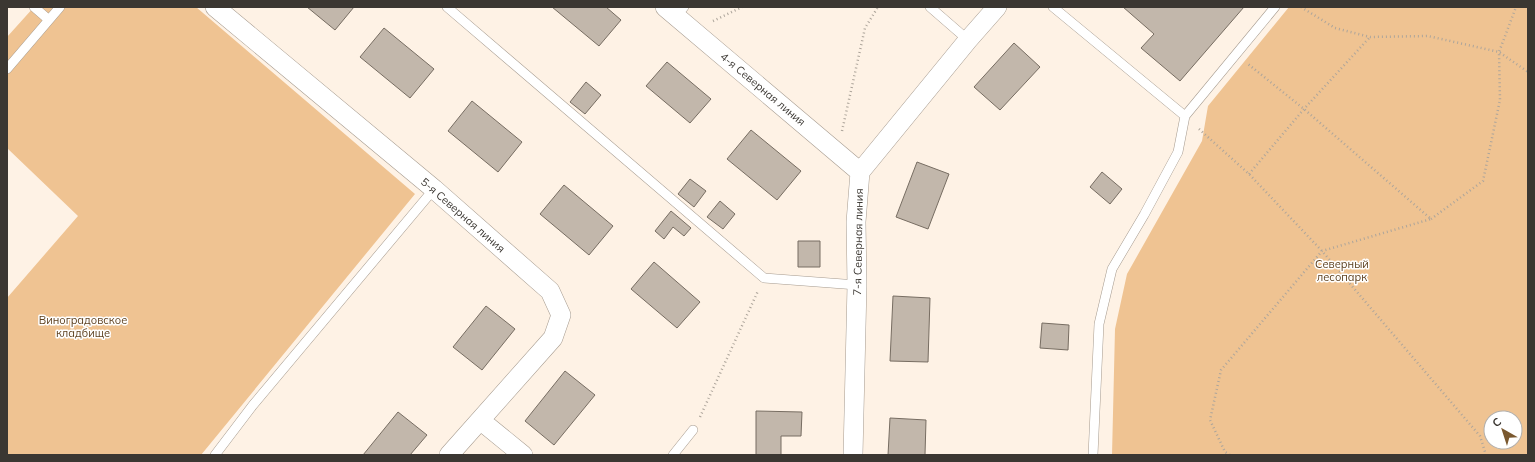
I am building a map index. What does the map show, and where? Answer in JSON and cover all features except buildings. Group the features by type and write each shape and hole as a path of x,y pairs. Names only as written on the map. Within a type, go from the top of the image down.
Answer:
{"street":[{"name":"5-я Северная линия","path":"215,7 434,189 550,290 561,315 554,338 449,455"},
{"path":"860,172 968,40 997,7"},
{"name":"4-я Северная линия","path":"675,10 693,30 860,172"},
{"name":"7-я Северная линия","path":"853,455 857,285 856,222 860,172"},
{"path":"480,420 523,455"}],"lane":[{"path":"34,7 49,20"},
{"path":"7,69 60,7"},
{"path":"447,7 764,278 857,285"},
{"path":"930,7 968,40"},
{"path":"1053,7 1185,116"},
{"path":"1093,455 1098,324 1112,269 1144,215 1178,152 1185,116 1275,7"},
{"path":"215,455 253,405 434,189"},
{"path":"673,455 693,430"}],"path":[{"path":"693,30 742,7"},
{"path":"838,153 865,28 878,7"},
{"path":"1301,7 1334,28 1370,37 1428,36 1499,52 1528,72"},
{"path":"1230,455 1225,452 1210,420 1221,370 1322,251 1431,219 1483,181 1500,100 1499,52 1516,7"},
{"path":"1249,174 1304,109 1370,37"},
{"path":"1236,54 1304,109 1431,219"},
{"path":"1185,116 1249,174 1322,251 1480,436 1486,455"},
{"path":"693,430 709,400 764,278"}],"green space":[{"name":"Виноградовское кладбище","path":"34,7 196,7 415,194 201,455 7,455 7,298 78,216 7,148 7,37"},
{"name":"Северный лесопарк","path":"1289,7 1528,7 1528,455 1112,455 1115,329 1127,274 1202,141 1208,106"}]}
